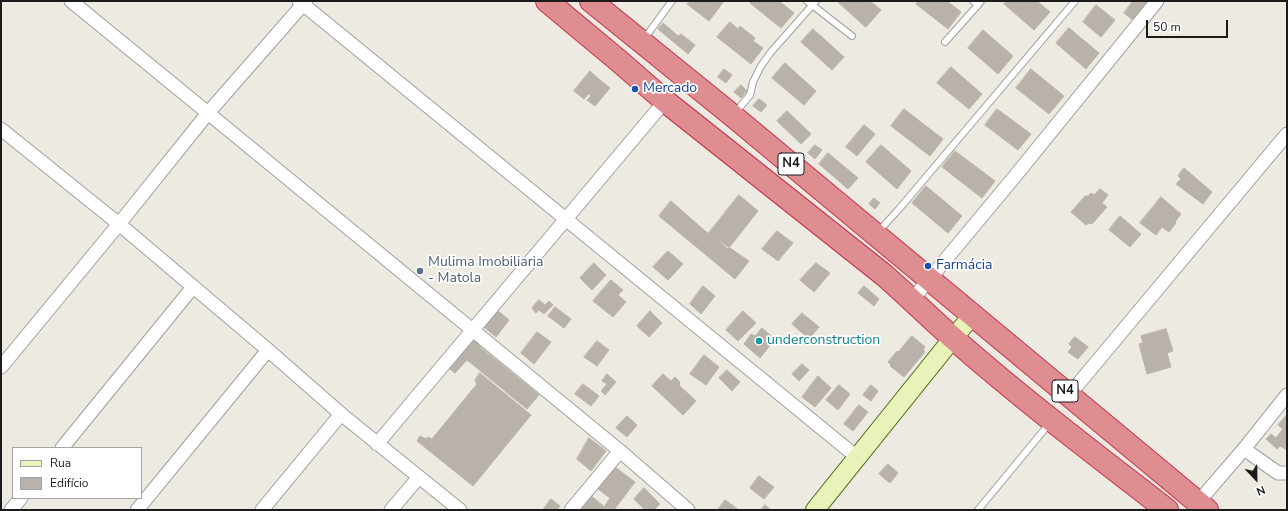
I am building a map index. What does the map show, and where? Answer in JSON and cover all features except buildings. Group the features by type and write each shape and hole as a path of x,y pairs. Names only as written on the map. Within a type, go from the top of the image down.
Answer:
{"highway":[{"name":"N4","path":"547,1 665,101 884,275 953,338 1052,421 1167,510"},
{"name":"N4","path":"591,1 733,116 973,315 1199,507"}],"street":[{"path":"71,1 620,451 688,510"},
{"path":"912,300 930,280 1157,1"},
{"path":"1,367 208,113 303,2 566,220 858,458"},
{"path":"377,444 665,101"},
{"path":"1,129 119,224 341,414 460,510"},
{"path":"1069,395 1287,134"},
{"path":"63,447 193,287"},
{"path":"816,510 973,315"},
{"path":"137,510 268,350"},
{"path":"1199,507 1287,395"},
{"path":"262,510 341,414"},
{"path":"1244,449 1278,473 1287,472"},
{"path":"571,510 620,451"},
{"path":"391,510 419,477"},
{"path":"11,510 20,499"}],"lane":[{"path":"642,42 672,1"},
{"path":"807,1 815,4 852,36"},
{"path":"875,235 905,203 1075,1"},
{"path":"945,42 977,2"},
{"path":"733,116 750,95 761,66 815,4"},
{"path":"978,510 1052,421"}],"place":[{"name":"Mercado","path":"635,89"},
{"name":"Farmácia","path":"928,266"},
{"name":"Mulima Imobiliaria - Matola","path":"420,271"},
{"name":"underconstruction","path":"759,341"}]}
